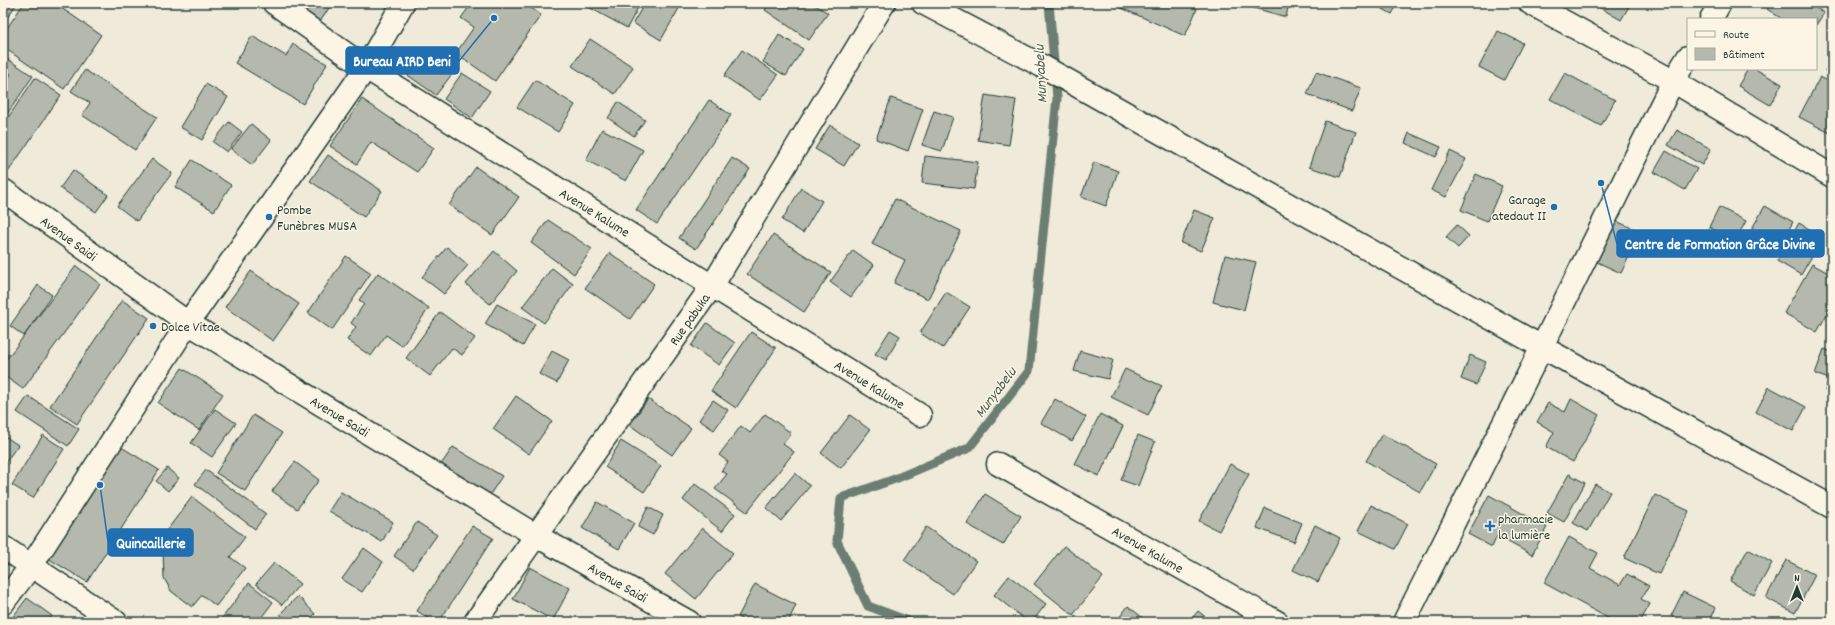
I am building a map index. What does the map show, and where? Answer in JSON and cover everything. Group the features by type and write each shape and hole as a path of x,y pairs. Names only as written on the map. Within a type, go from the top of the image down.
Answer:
{"street":[{"name":"Avenue Kalume","path":"274,3 366,68 920,415"},
{"path":"3,603 31,566 188,323 366,68 403,3"},
{"name":"Rue pabuka","path":"475,622 712,286 884,3"},
{"path":"923,3 1042,66 1542,347 1832,507"},
{"path":"1530,3 1673,81 1832,176"},
{"path":"1712,18 1720,3"},
{"path":"1404,622 1673,81 1687,59"},
{"name":"Avenue Saidi","path":"3,190 188,323 535,535 689,622"},
{"name":"Avenue Kalume","path":"998,464 1277,622"},
{"path":"3,548 116,622"}],"building":[{"path":"3,3 17,3 3,24"},
{"path":"24,3 54,3 101,35 64,89 3,47 3,34"},
{"path":"289,3 332,3 320,22"},
{"path":"472,3 524,3 541,15 495,81 456,53 474,27 461,18"},
{"path":"581,3 682,3 661,40 633,23 643,6 640,4 627,28"},
{"path":"769,3 812,3 828,13 809,40 765,10"},
{"path":"1121,3 1183,3 1197,9 1185,36 1119,7"},
{"path":"1236,3 1289,3 1286,17"},
{"path":"1372,3 1398,3 1392,14"},
{"path":"1592,3 1631,3 1621,20"},
{"path":"1771,3 1809,3 1824,13 1817,24 1817,18 1780,18 1767,9"},
{"path":"1498,31 1523,43 1504,80 1479,67"},
{"path":"779,35 803,49 786,76 763,62"},
{"path":"252,36 286,56 293,44 327,64 303,104 235,63"},
{"path":"590,39 633,67 615,94 572,66"},
{"path":"742,50 778,75 760,100 724,76"},
{"path":"421,52 452,74 436,95 406,74"},
{"path":"3,56 33,76 3,120 3,86 11,74 3,69"},
{"path":"1832,58 1832,74 1825,71"},
{"path":"85,70 157,117 135,150 82,115 90,103 71,91"},
{"path":"1747,70 1757,70 1782,84 1770,105 1738,86"},
{"path":"3,72 8,75 3,83"},
{"path":"1316,72 1361,88 1352,111 1307,94"},
{"path":"462,73 490,91 472,118 444,99"},
{"path":"1565,73 1615,100 1601,126 1550,99"},
{"path":"1820,77 1832,83 1832,134 1799,117"},
{"path":"35,78 61,95 6,175 3,173 3,125"},
{"path":"535,80 575,105 558,132 517,107"},
{"path":"206,84 228,97 202,140 180,127"},
{"path":"985,95 1016,100 1009,145 978,140"},
{"path":"891,98 923,109 908,151 876,139"},
{"path":"362,99 434,148 417,172 371,142 357,164 330,146"},
{"path":"709,100 731,115 657,224 636,210"},
{"path":"618,102 645,120 634,136 608,118"},
{"path":"934,111 953,117 942,151 922,145"},
{"path":"1325,121 1356,132 1340,177 1309,167"},
{"path":"229,122 242,132 227,152 213,142"},
{"path":"251,124 271,140 252,165 231,149"},
{"path":"830,125 858,143 844,166 815,149"},
{"path":"602,129 643,150 626,181 586,160"},
{"path":"1677,130 1711,149 1702,165 1668,145"},
{"path":"1409,133 1441,147 1436,157 1405,143"},
{"path":"1450,151 1466,159 1446,197 1431,190"},
{"path":"1666,151 1697,169 1685,190 1654,172"},
{"path":"328,155 382,191 364,217 310,181"},
{"path":"925,156 978,162 974,189 922,183"},
{"path":"732,158 750,169 696,249 679,238"},
{"path":"152,159 172,173 137,221 117,206"},
{"path":"192,160 231,185 214,211 175,187"},
{"path":"1094,162 1118,171 1106,206 1081,197"},
{"path":"476,167 519,197 492,235 449,205"},
{"path":"73,170 108,195 96,212 60,188"},
{"path":"1476,174 1502,186 1487,221 1461,210"},
{"path":"801,188 822,201 803,233 782,220"},
{"path":"895,199 961,231 928,299 894,283 905,260 872,244"},
{"path":"1765,206 1793,222 1780,245 1751,230"},
{"path":"1719,207 1746,221 1735,241 1709,227"},
{"path":"1194,210 1215,218 1201,251 1181,243"},
{"path":"548,220 592,249 574,274 531,243"},
{"path":"1616,221 1641,232 1621,273 1597,262"},
{"path":"1799,223 1823,237 1801,275 1777,261"},
{"path":"1457,225 1469,236 1458,248 1446,237"},
{"path":"773,235 831,272 804,312 747,274"},
{"path":"447,247 468,265 444,294 422,277"},
{"path":"853,250 874,265 851,297 830,282"},
{"path":"494,251 517,271 490,304 466,284"},
{"path":"610,253 654,284 630,319 585,288"},
{"path":"1225,255 1256,262 1244,310 1213,302"},
{"path":"346,256 371,273 332,330 308,313"},
{"path":"1812,264 1832,275 1832,305 1817,332 1784,313"},
{"path":"76,266 100,284 23,389 3,375 3,364"},
{"path":"552,268 573,284 544,323 522,307"},
{"path":"251,271 299,304 273,341 225,307"},
{"path":"378,273 429,308 402,346 386,335 371,356 347,340 356,327 351,323 364,304 359,300"},
{"path":"38,285 52,295 24,336 10,326"},
{"path":"946,292 970,307 943,348 920,333"},
{"path":"122,300 149,318 77,424 50,406"},
{"path":"497,304 535,324 523,346 485,324"},
{"path":"440,312 475,338 462,355 452,348 430,376 406,358"},
{"path":"707,323 735,343 719,365 691,346"},
{"path":"890,330 900,336 886,360 875,354"},
{"path":"751,332 776,348 736,408 711,391"},
{"path":"3,348 9,354 3,360"},
{"path":"1824,349 1832,352 1832,393 1825,391 1829,379 1815,374"},
{"path":"552,351 569,360 557,383 539,374"},
{"path":"1080,351 1113,360 1108,379 1074,371"},
{"path":"1470,355 1486,362 1476,385 1461,379"},
{"path":"182,368 223,394 199,430 158,403"},
{"path":"1125,369 1162,386 1148,415 1111,397"},
{"path":"1769,387 1806,407 1793,431 1756,412"},
{"path":"28,396 79,429 68,446 17,412"},
{"path":"516,396 552,421 529,454 493,429"},
{"path":"648,399 691,428 672,455 630,425"},
{"path":"1055,399 1086,417 1072,441 1041,423"},
{"path":"1571,399 1599,415 1573,462 1546,447 1554,432 1537,422 1548,403 1565,412"},
{"path":"713,400 728,410 714,430 699,420"},
{"path":"215,409 236,423 212,457 191,443"},
{"path":"765,414 791,433 783,444 794,452 747,512 715,489 727,474 721,471 728,462 719,455 741,426 750,433"},
{"path":"1100,414 1123,426 1099,476 1075,464"},
{"path":"253,415 282,433 245,491 216,473"},
{"path":"850,415 870,430 841,468 821,453"},
{"path":"1382,434 1436,464 1420,492 1366,461"},
{"path":"3,435 18,445 3,466"},
{"path":"43,435 64,449 33,498 12,485"},
{"path":"1138,435 1155,442 1138,486 1121,480"},
{"path":"621,441 661,466 644,492 605,467"},
{"path":"118,445 159,470 87,582 46,557"},
{"path":"453,447 502,476 489,496 440,466"},
{"path":"295,462 319,480 297,509 272,491"},
{"path":"1230,464 1249,474 1219,531 1199,521"},
{"path":"167,468 179,478 168,491 156,481"},
{"path":"206,470 266,514 255,529 195,484"},
{"path":"795,473 810,486 781,521 766,508"},
{"path":"1569,474 1585,483 1564,522 1547,513"},
{"path":"695,484 735,514 722,531 683,500"},
{"path":"1595,484 1610,492 1588,531 1573,523"},
{"path":"341,492 393,522 382,542 329,511"},
{"path":"985,494 1021,516 1003,545 967,524"},
{"path":"1489,495 1547,527 1532,555 1497,536 1492,547 1468,534"},
{"path":"1655,495 1689,511 1659,574 1624,558"},
{"path":"192,497 245,537 230,557 245,568 216,606 202,595 192,607 171,591 164,578 163,551 171,536 167,530"},
{"path":"597,502 634,523 619,549 582,528"},
{"path":"1371,505 1408,524 1395,549 1358,531"},
{"path":"648,507 663,515 653,535 638,527"},
{"path":"1265,508 1302,523 1294,542 1257,528"},
{"path":"417,522 437,535 413,569 394,556"},
{"path":"1315,525 1340,538 1318,582 1293,570"},
{"path":"472,526 493,538 439,622 434,622 417,611"},
{"path":"926,527 976,561 953,594 904,560"},
{"path":"702,528 733,553 696,599 665,574"},
{"path":"1569,537 1598,553 1590,568 1620,585 1627,574 1649,586 1641,599 1650,604 1640,622 1615,622 1544,583"},
{"path":"1064,546 1103,577 1073,615 1034,584"},
{"path":"364,548 383,562 362,592 342,579"},
{"path":"1748,549 1772,563 1754,595 1730,581"},
{"path":"1786,560 1815,575 1795,613 1766,598"},
{"path":"274,563 300,584 282,605 256,584"},
{"path":"530,567 570,588 553,620 513,599"},
{"path":"1009,576 1046,604 1032,622 1028,622 994,595"},
{"path":"249,583 273,602 258,622 219,622"},
{"path":"755,584 796,605 788,622 747,622 738,617"},
{"path":"1683,592 1716,608 1709,622 1682,622 1671,616"},
{"path":"298,596 315,614 307,622 287,622 280,614"},
{"path":"27,598 52,616 47,622 9,622"},
{"path":"1128,606 1148,622 1116,622"},
{"path":"1198,611 1212,622 1189,622"}],"waterway":[{"name":"Munyabelu","path":"911,622 868,606 837,541 841,498 895,479 969,448 1029,371 1057,98 1049,3"}],"place":[{"name":"Bureau AIRD Beni","path":"494,18"},
{"name":"Centre de Formation Grâce Divine","path":"1601,183"},
{"name":"Garage atedaut II","path":"1554,207"},
{"name":"Pombe Funèbres MUSA","path":"269,217"},
{"name":"Dolce Vitae","path":"153,326"},
{"name":"Quincaillerie","path":"100,485"},
{"name":"pharmacie la lumière","path":"1490,526"}]}
